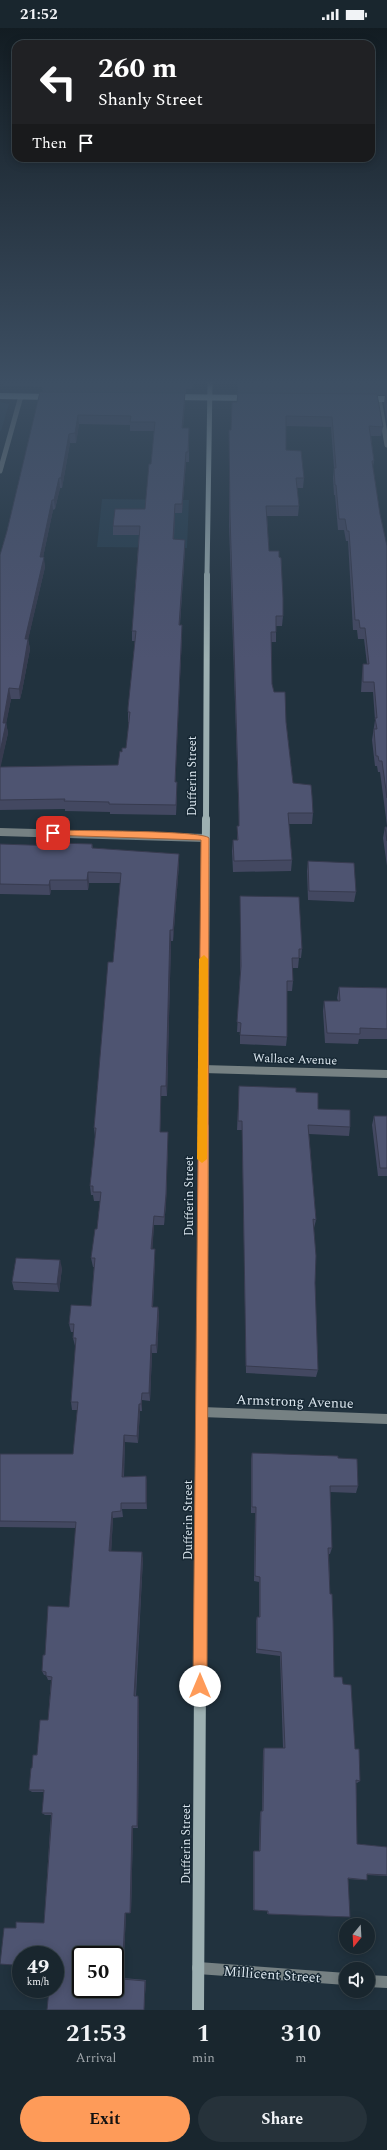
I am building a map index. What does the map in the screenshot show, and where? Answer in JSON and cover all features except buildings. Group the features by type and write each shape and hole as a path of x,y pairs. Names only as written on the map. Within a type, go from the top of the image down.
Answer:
{"main road":[{"name":"Dufferin Street","path":"198,2010 203,1069 208,475"}],"street":[{"path":"0,832 181,836 205,838"},
{"name":"Wallace Avenue","path":"203,1069 387,1074"},
{"name":"Armstrong Avenue","path":"201,1412 387,1419"},
{"name":"Millicent Street","path":"198,1968 339,1978"},
{"path":"375,1981 387,1982"}],"shaded area":[{"path":"102,499 189,500 187,548 97,547"}],"slow traffic":[{"path":"202,1159 204,959"}],"route":[{"path":"53,833 181,836 205,838 200,1686"}]}
